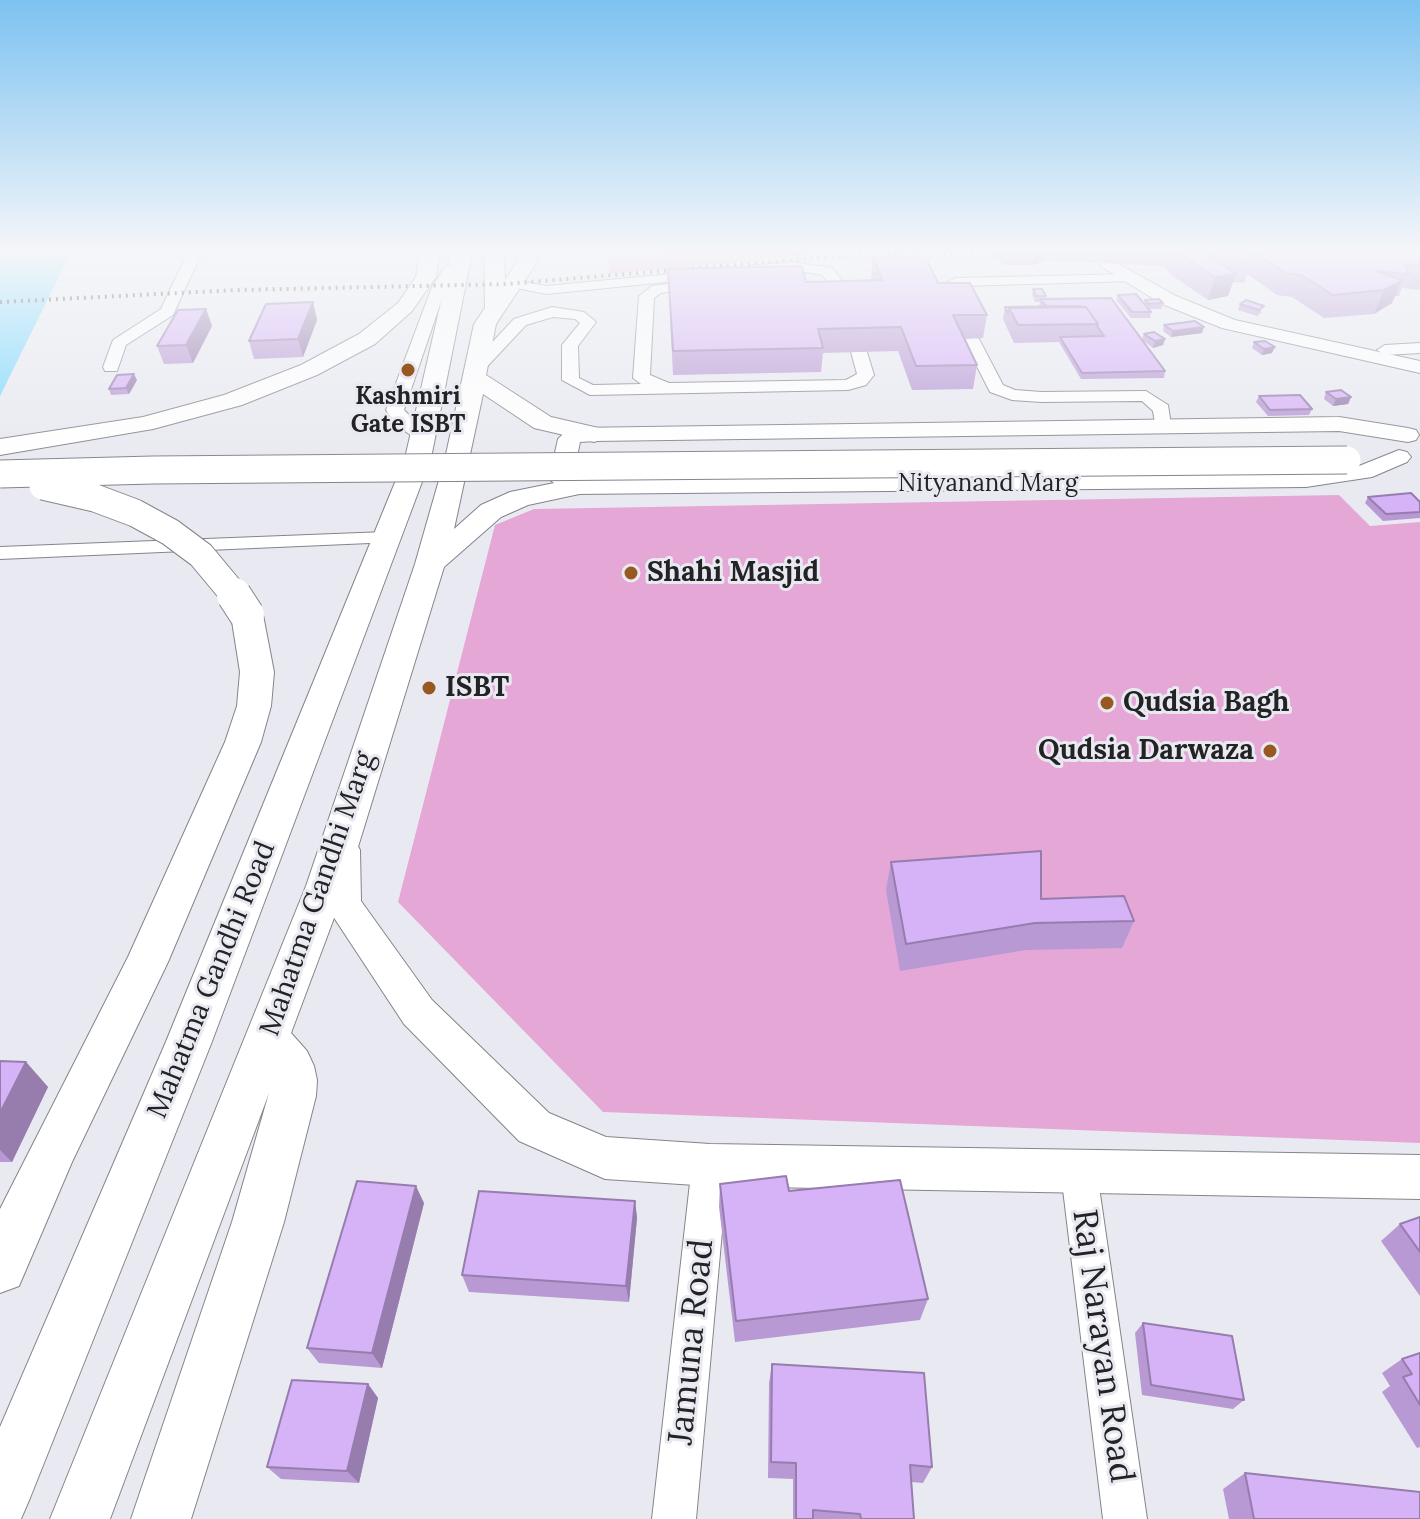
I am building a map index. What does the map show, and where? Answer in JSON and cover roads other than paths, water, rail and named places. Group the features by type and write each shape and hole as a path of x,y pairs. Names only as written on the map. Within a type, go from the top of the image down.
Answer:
{"highway":[{"path":"0,448 95,434 175,417 247,395 309,370 367,339 386,323"},
{"name":"Mahatma Gandhi Marg","path":"80,1519 326,886 430,564 433,452 451,323"},
{"name":"Mahatma Gandhi Marg","path":"433,452 475,373 486,323"},
{"path":"475,373 543,423 594,434"},
{"path":"0,448 1326,442"},
{"name":"Mahatma Gandhi Road","path":"0,1498 188,1044 386,538 433,452"},
{"path":"0,476 185,469 1347,460"},
{"path":"0,476 121,508 170,532 201,555 227,583 247,615 257,672 254,706 243,742 147,962 55,1146 0,1267"},
{"path":"430,564 491,511 520,498 574,487"},
{"path":"161,1519 258,1222 294,1080 291,1066 267,1038"}],"main road":[{"path":"1226,323 1420,367"},
{"path":"1260,323 1420,358"},
{"name":"Nityanand Marg","path":"594,434 1339,424 1412,446"},
{"path":"574,487 561,479 569,439 594,434"},
{"path":"1326,442 1412,446"},
{"path":"1347,460 1412,446"},
{"name":"Nityanand Marg","path":"574,487 1306,480 1364,472 1412,446"},
{"path":"343,827 343,904 418,1012 534,1127 605,1158 710,1165 1420,1177"}],"street":[{"path":"111,367 119,343 151,323"},
{"path":"426,323 395,410 433,452"},
{"path":"475,373 520,323"},
{"path":"587,323 568,353 571,380 590,390 854,384 866,375 859,352"},
{"path":"645,323 641,378 669,389"},
{"path":"971,339 996,388 1012,395 1041,397 1146,396 1162,409 1162,425"},
{"path":"1385,350 1420,348"},
{"path":"0,553 386,538"},
{"name":"Jamuna Road","path":"674,1519 710,1165"},
{"name":"Raj Narayan Road","path":"1079,1173 1125,1519"}],"water":[{"path":"0,323 36,323 0,396"}],"place":[{"name":"Kashmiri Gate ISBT","path":"408,370"},
{"name":"Shahi Masjid","path":"631,573"},
{"name":"ISBT","path":"429,688"},
{"name":"Qudsia Bagh","path":"1107,703"},
{"name":"Qudsia Darwaza","path":"1270,751"}]}
